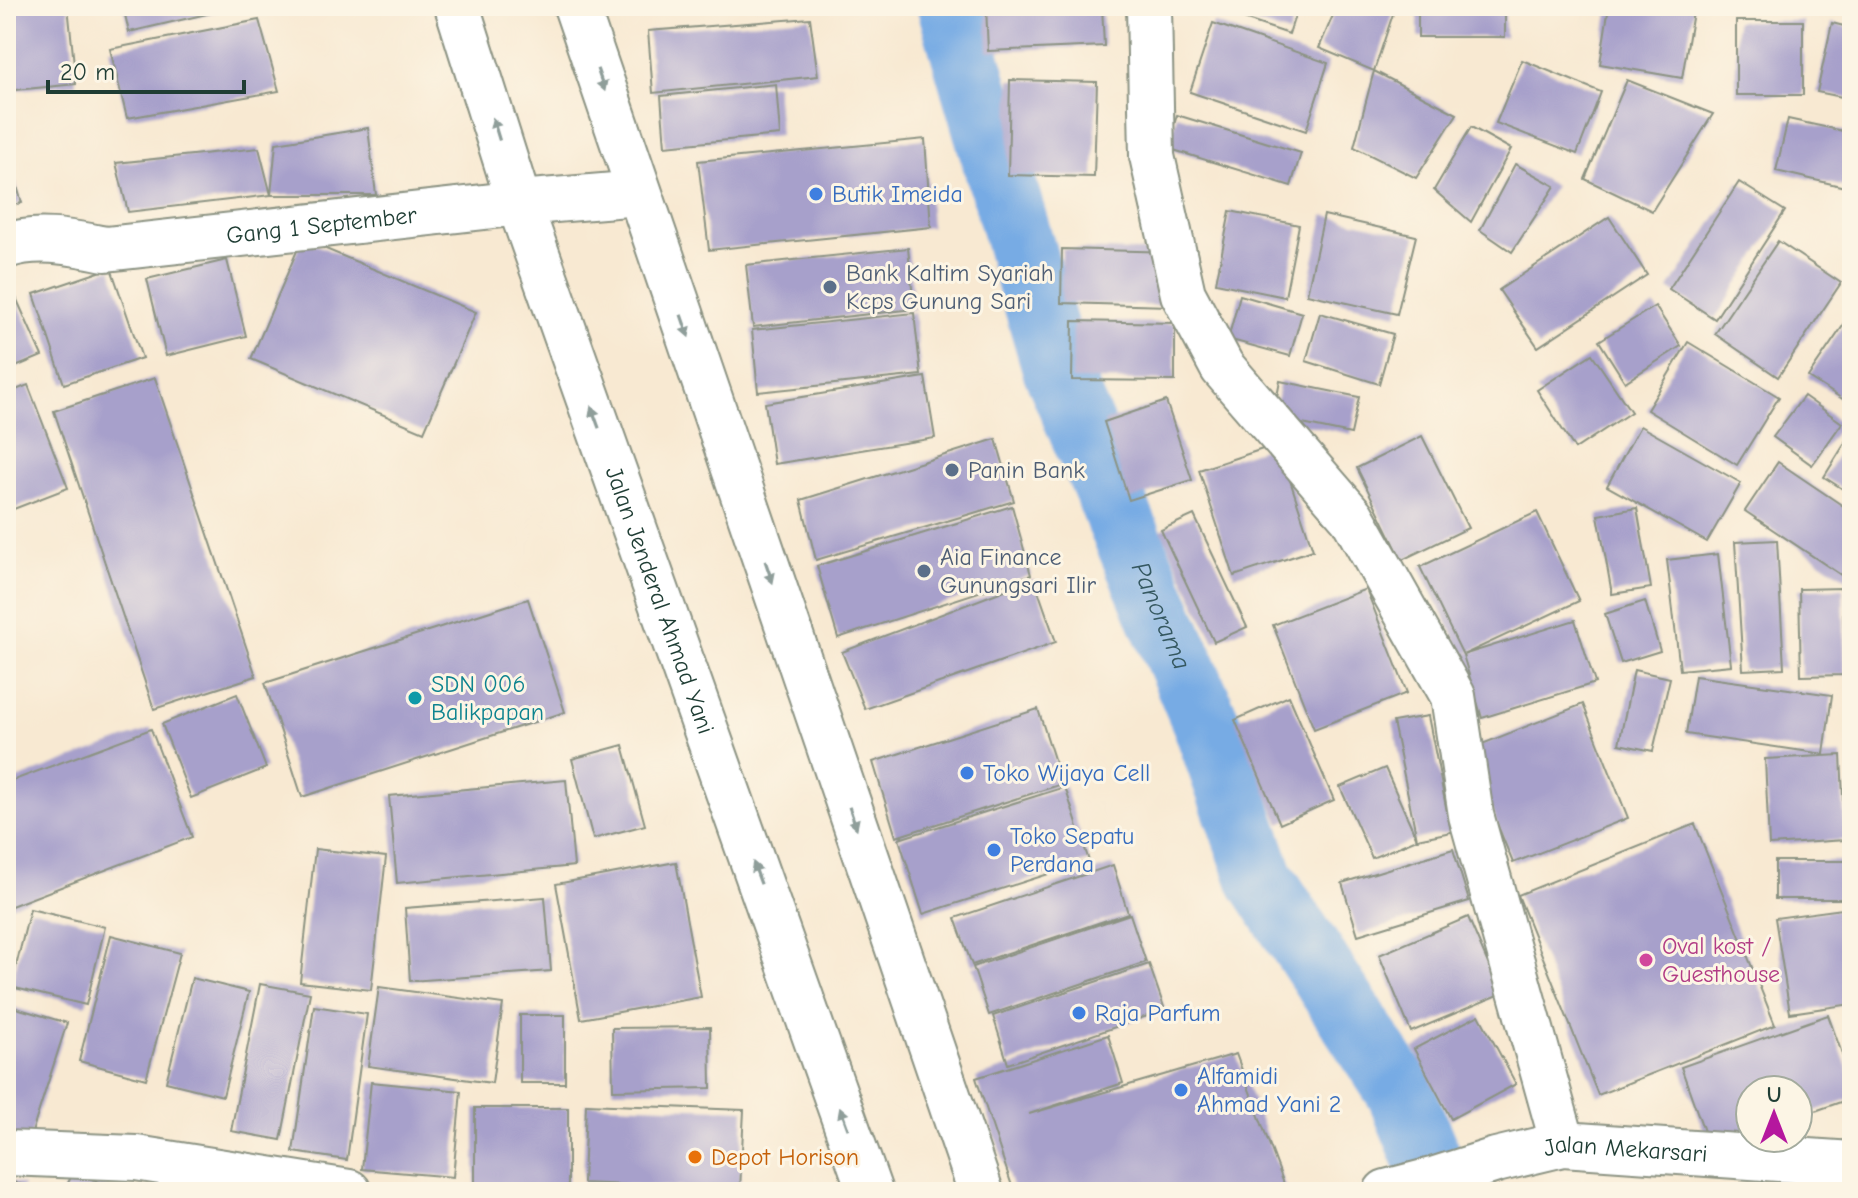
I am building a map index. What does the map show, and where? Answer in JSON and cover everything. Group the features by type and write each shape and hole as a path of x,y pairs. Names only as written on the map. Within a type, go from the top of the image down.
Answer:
{"street":[{"name":"Jalan Jenderal Ahmad Yani","path":"457,6 519,203 870,1192"},
{"path":"576,6 981,1192"},
{"path":"1149,6 1152,156 1183,294 1222,367 1352,517 1453,696 1471,815 1563,1144"},
{"name":"Gang 1 September","path":"6,246 21,241 61,241 106,249 519,203 639,193"},
{"name":"Jalan Mekarsari","path":"1407,1188 1496,1160 1563,1144 1852,1164"},
{"path":"6,1153 136,1158 340,1191"}],"building":[{"path":"6,6 68,6 76,84 6,91"},
{"path":"123,6 237,6 237,7 129,32"},
{"path":"986,6 1102,6 1104,46 988,51"},
{"path":"1205,6 1298,6 1289,34"},
{"path":"1337,6 1395,8 1374,71 1319,48"},
{"path":"1418,6 1505,6 1505,37 1418,37"},
{"path":"1609,6 1694,6 1682,78 1600,64"},
{"path":"810,18 818,76 653,93 648,31"},
{"path":"259,20 279,91 127,118 110,49"},
{"path":"1736,21 1803,21 1803,95 1736,95"},
{"path":"1213,23 1328,63 1306,131 1190,92"},
{"path":"1832,23 1852,28 1852,99 1817,92"},
{"path":"1522,60 1601,92 1577,154 1496,123"},
{"path":"1374,71 1457,114 1416,178 1354,147"},
{"path":"1010,80 1097,82 1094,177 1008,175"},
{"path":"1627,80 1713,114 1652,211 1585,179"},
{"path":"776,84 780,135 665,146 661,96"},
{"path":"1177,115 1301,153 1291,186 1167,148"},
{"path":"1788,119 1852,133 1852,158 1845,187 1776,171"},
{"path":"1471,127 1511,149 1471,222 1434,190"},
{"path":"368,128 376,195 271,195 276,143"},
{"name":"Butik Imeida","path":"925,139 931,227 709,250 698,161"},
{"path":"259,148 271,195 128,212 116,163"},
{"path":"6,150 22,203 6,206"},
{"path":"1515,164 1555,186 1512,252 1480,230"},
{"path":"1739,182 1785,211 1715,319 1669,289"},
{"path":"1230,211 1299,225 1285,297 1216,283"},
{"path":"1324,215 1416,236 1397,314 1307,294"},
{"path":"1609,217 1647,275 1538,347 1499,290"},
{"path":"302,239 476,312 424,432 251,359"},
{"path":"1778,241 1841,283 1778,377 1715,334"},
{"name":"Bank Kaltim Syariah Kcps Gunung Sari","path":"908,248 914,309 753,327 746,265"},
{"path":"1062,249 1173,252 1170,306 1061,303"},
{"path":"227,260 246,336 166,356 147,279"},
{"path":"111,268 142,358 64,384 34,294"},
{"path":"9,282 42,356 6,371 6,284"},
{"path":"1240,295 1302,313 1290,356 1228,339"},
{"path":"1655,306 1681,346 1625,382 1599,341"},
{"path":"914,313 921,375 758,392 752,330"},
{"path":"1320,313 1393,334 1379,384 1306,361"},
{"path":"1073,321 1175,323 1175,381 1072,380"},
{"path":"1845,323 1852,328 1852,405 1808,377"},
{"path":"1688,342 1779,397 1737,465 1647,410"},
{"path":"1592,354 1631,412 1575,449 1537,390"},
{"path":"925,377 935,438 774,464 765,403"},
{"path":"155,378 256,676 154,709 54,411"},
{"path":"1280,381 1359,397 1351,434 1273,418"},
{"path":"28,385 68,488 6,512 6,394"},
{"path":"1804,396 1842,423 1812,465 1773,437"},
{"path":"1166,401 1192,480 1129,500 1104,422"},
{"path":"1640,426 1741,483 1707,542 1607,486"},
{"path":"1852,432 1852,495 1824,477"},
{"path":"1422,436 1468,528 1402,560 1357,468"},
{"name":"Panin Bank","path":"996,439 1014,501 816,560 801,500"},
{"path":"1278,444 1313,550 1234,576 1199,470"},
{"path":"1778,462 1852,512 1850,581 1745,511"},
{"name":"Aia Finance Gunungsari Ilir","path":"1012,506 1031,575 838,638 817,566"},
{"path":"1637,508 1651,588 1612,594 1598,515"},
{"path":"1537,512 1579,601 1463,655 1420,567"},
{"path":"1194,515 1247,627 1214,642 1161,530"},
{"path":"1777,540 1784,668 1743,670 1735,542"},
{"path":"1718,554 1731,665 1680,670 1667,560"},
{"path":"1034,579 1056,642 865,709 842,652"},
{"path":"1843,588 1845,675 1801,676 1799,589"},
{"path":"1366,589 1407,693 1314,729 1273,625"},
{"name":"SDN 006 Balikpapan","path":"528,599 565,712 302,797 265,683"},
{"path":"1645,601 1660,651 1621,663 1605,614"},
{"path":"1575,620 1595,683 1482,718 1463,655"},
{"path":"1634,670 1670,678 1653,751 1619,744"},
{"path":"1695,676 1832,695 1824,754 1686,734"},
{"path":"237,694 266,768 191,798 162,724"},
{"path":"1289,696 1334,800 1280,824 1235,720"},
{"path":"1583,704 1628,818 1513,863 1467,750"},
{"name":"Toko Wijaya Cell","path":"1038,709 1062,784 896,837 873,762"},
{"path":"1428,716 1451,832 1417,839 1393,722"},
{"path":"151,729 192,837 6,908 6,783"},
{"path":"623,745 645,825 593,839 572,759"},
{"path":"1841,755 1845,840 1769,845 1765,759"},
{"path":"1385,768 1417,839 1372,858 1340,787"},
{"path":"566,780 574,866 397,883 389,796"},
{"name":"Toko Sepatu Perdana","path":"1065,787 1089,861 923,914 899,839"},
{"name":"Oval kost / Guesthouse","path":"1695,824 1775,1025 1598,1095 1518,895"},
{"path":"315,849 386,857 371,990 300,982"},
{"path":"1453,849 1469,901 1358,935 1342,883"},
{"path":"1775,861 1848,861 1848,899 1775,899"},
{"path":"676,862 701,997 581,1019 556,884"},
{"path":"1113,865 1128,913 972,965 955,918"},
{"path":"545,897 551,971 410,981 405,908"},
{"path":"30,909 105,927 86,1005 11,987"},
{"path":"1842,909 1852,974 1852,1004 1790,1013 1775,918"},
{"path":"1130,914 1146,962 989,1015 973,967"},
{"path":"1468,917 1501,994 1411,1032 1379,955"},
{"path":"111,935 180,953 146,1079 79,1061"},
{"name":"Raja Parfum","path":"1149,964 1165,1010 1008,1064 993,1016"},
{"path":"192,978 249,992 223,1096 166,1082"},
{"path":"260,984 310,993 281,1140 231,1131"},
{"path":"379,987 503,1004 492,1083 368,1066"},
{"path":"6,1005 67,1023 26,1151 6,1145"},
{"path":"314,1006 367,1014 347,1160 293,1152"},
{"path":"520,1015 565,1015 565,1083 520,1083"},
{"path":"1479,1015 1516,1084 1451,1119 1414,1049"},
{"path":"1828,1015 1852,1081 1852,1098 1814,1111 1814,1074 1734,1074 1734,1140 1710,1148 1681,1067"},
{"path":"710,1027 711,1088 613,1090 612,1028"},
{"name":"Alfamidi Ahmad Yani 2","path":"1108,1035 1123,1083 1029,1114 1236,1054 1287,1192 1014,1192 976,1078"},
{"path":"371,1082 461,1091 453,1177 362,1169"},
{"path":"586,1104 744,1110 740,1190 583,1183"},
{"path":"475,1108 568,1108 568,1190 475,1190"},
{"path":"75,1170 116,1192 63,1192"},
{"path":"6,1180 23,1185 21,1192 6,1192"}],"waterway":[{"name":"Panorama","path":"951,6 1056,368 1207,725 1261,879 1400,1092 1441,1192"}],"place":[{"name":"Butik Imeida","path":"816,194"},
{"name":"Bank Kaltim Syariah Kcps Gunung Sari","path":"830,287"},
{"name":"Panin Bank","path":"952,470"},
{"name":"Aia Finance Gunungsari Ilir","path":"924,571"},
{"name":"SDN 006 Balikpapan","path":"415,698"},
{"name":"Toko Wijaya Cell","path":"967,773"},
{"name":"Toko Sepatu Perdana","path":"994,850"},
{"name":"Oval kost / Guesthouse","path":"1646,960"},
{"name":"Raja Parfum","path":"1079,1013"},
{"name":"Alfamidi Ahmad Yani 2","path":"1181,1090"},
{"name":"Depot Horison","path":"695,1157"}]}
